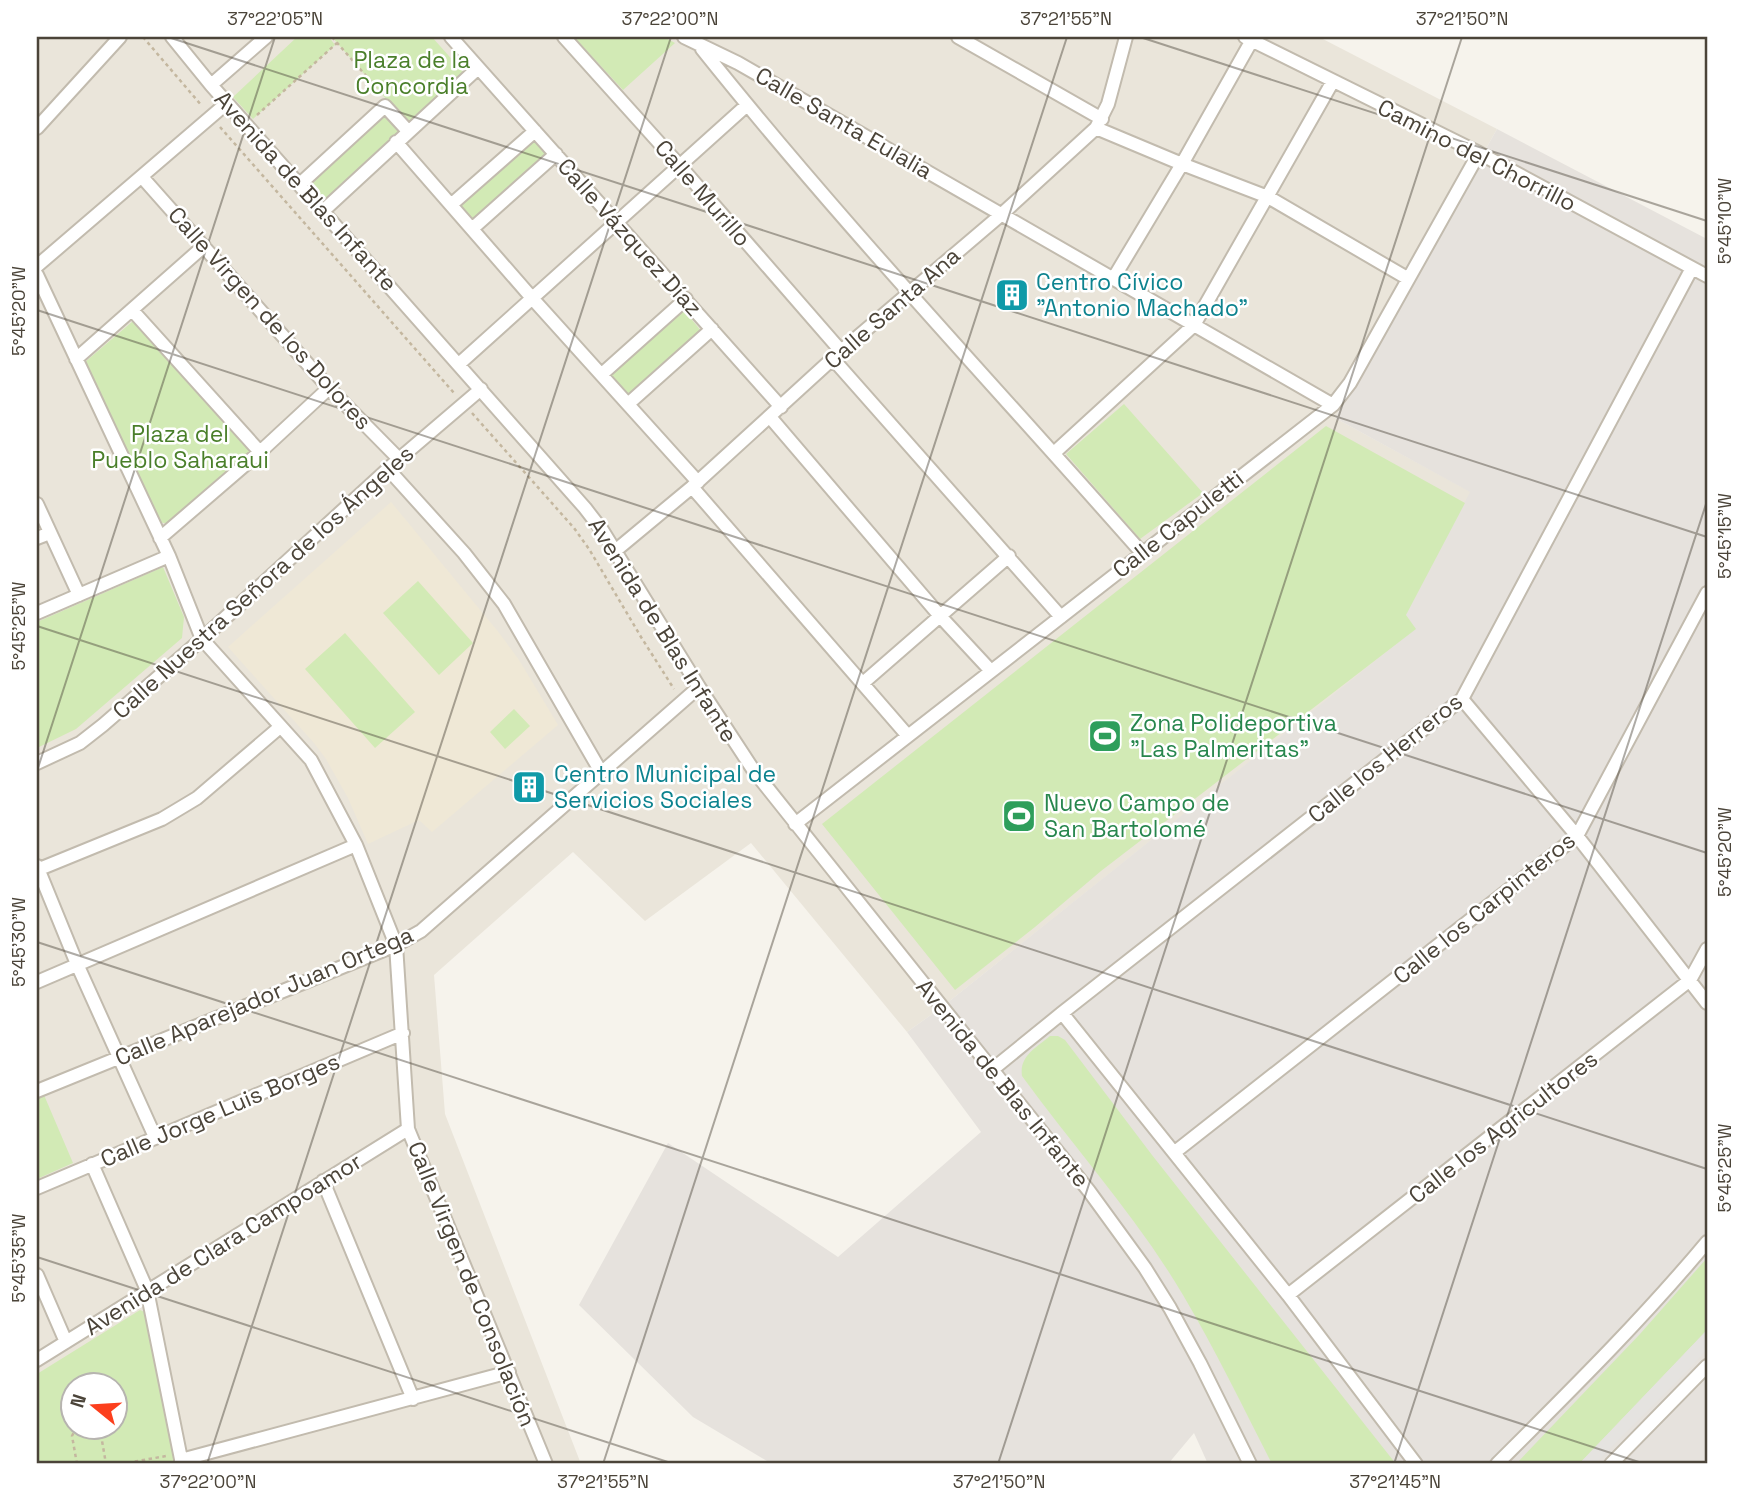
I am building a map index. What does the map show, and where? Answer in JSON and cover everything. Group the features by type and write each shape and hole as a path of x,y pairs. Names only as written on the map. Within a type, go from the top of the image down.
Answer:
{"street":[{"path":"37,128 120,37"},
{"name":"Avenida de Blas Infante","path":"172,37 211,85 568,486 602,530 754,771 1089,1191 1145,1268 1200,1363 1250,1464"},
{"path":"211,85 266,37"},
{"name":"Calle Vázquez Díaz","path":"451,37 781,407"},
{"name":"Calle Murillo","path":"564,37 680,166 1060,617"},
{"name":"Calle Santa Eulalia","path":"684,37 701,40 1332,405"},
{"path":"958,37 1099,123 1182,164 1268,197 1407,278"},
{"name":"Calle Santa Ana","path":"615,551 695,485 837,355 1002,214 1099,123 1108,104 1126,37"},
{"path":"1113,279 1182,164 1248,38"},
{"name":"Camino del Chorrillo","path":"1248,38 1479,153 1707,276"},
{"path":"701,40 747,105 909,293 1142,553"},
{"path":"323,211 478,68"},
{"path":"1054,453 1194,325 1333,81"},
{"path":"37,266 227,103"},
{"path":"459,364 747,105"},
{"path":"300,184 385,106 408,131"},
{"path":"452,204 535,131"},
{"path":"396,142 628,404 908,736"},
{"name":"Calle Capuletti","path":"795,824 1332,405 1350,383 1479,153"},
{"path":"473,228 556,154"},
{"name":"Calle Virgen de los Dolores","path":"142,177 329,388 399,458"},
{"path":"76,359 204,246"},
{"name":"Calle los Herreros","path":"993,1069 1462,699 1692,268"},
{"name":"Calle Virgen de Consolación","path":"37,275 169,556 202,639 311,760 356,845 396,945 408,1129 546,1464"},
{"path":"601,374 686,299"},
{"path":"132,310 260,452"},
{"path":"628,404 712,330"},
{"path":"160,538 329,388"},
{"name":"Calle Nuestra Señora de los Ángeles","path":"37,763 80,743 92,734 202,639 399,458 481,389"},
{"path":"770,417 940,616 992,671"},
{"path":"388,469 464,553 504,604 601,772"},
{"path":"37,504 79,595"},
{"path":"37,538 50,533"},
{"path":"37,613 169,556"},
{"path":"863,683 1009,556"},
{"name":"Calle los Carpinteros","path":"1175,1152 1577,836 1707,593"},
{"name":"Calle Aparejador Juan Ortega","path":"37,1091 396,945 428,926 699,687"},
{"path":"1462,699 1577,836 1707,1003"},
{"path":"155,1137 37,869 162,819 197,798 280,727"},
{"path":"37,982 356,845"},
{"name":"Calle los Agricultores","path":"1287,1295 1690,980 1707,949"},
{"path":"1062,1013 1175,1152 1287,1295 1408,1458 1416,1464"},
{"name":"Calle Jorge Luis Borges","path":"37,1188 403,1033"},
{"name":"Avenida de Clara Campoamor","path":"37,1360 408,1129"},
{"path":"92,1164 148,1290 181,1459 509,1372"},
{"path":"323,1181 413,1399"},
{"path":"1497,1464 1611,1349 1707,1242"},
{"path":"37,1275 66,1342"},
{"path":"1611,1464 1707,1366"}],"path":[{"path":"143,37 574,528 682,701"},
{"path":"332,37 382,94"},
{"path":"246,124 337,43"},
{"path":"73,1442 77,1464"},
{"path":"102,1442 106,1464"},
{"path":"121,1464 181,1459"}],"shaded area":[{"path":"37,37 1319,37 1497,129 1335,418 1471,492 1416,629 942,1007 907,1032 751,843 645,921 573,852 434,975 445,1114 581,1464 37,1464"},
{"path":"1497,129 1707,239 1707,1464 1208,1464 1194,1433 1168,1464 772,1464 693,1417 579,1305 668,1143 838,1257 981,1132 907,1032 942,1007 1415,629 1406,615 1470,492 1335,418"},
{"path":"391,502 500,634 558,725 432,832 419,820 368,844 348,798 326,759 228,647"},
{"path":"1707,1330 1707,1349 1694,1364 1595,1464 1579,1464"}],"green space":[{"path":"297,37 329,37 335,45 253,119 233,97"},
{"name":"Plaza de la Concordia","path":"332,37 432,37 465,74 408,124"},
{"path":"574,37 664,37 675,43 623,90"},
{"path":"385,111 403,130 325,203 307,183"},
{"path":"535,136 551,154 473,224 457,205"},
{"path":"683,309 702,332 629,397 608,374"},
{"name":"Plaza del Pueblo Saharaui","path":"133,321 141,324 249,446 249,456 170,524 158,522 85,362"},
{"path":"1124,404 1203,493 1140,539 1066,454"},
{"name":"Zona Polideportiva \"Las Palmeritas\"","path":"1326,426 1465,503 1406,615 1416,629 1101,871 955,990 822,824"},
{"path":"163,567 184,617 182,638 76,729 37,748 37,622"},
{"path":"418,581 473,643 439,675 383,613"},
{"path":"345,633 415,712 375,748 305,669"},
{"path":"514,709 530,726 505,749 490,732"},
{"path":"1050,1036 1065,1040 1152,1155 1396,1464 1272,1464 1229,1378 1165,1266 1022,1076 1026,1058"},
{"path":"44,1095 73,1163 37,1179 37,1098"},
{"path":"1707,1258 1707,1330 1579,1464 1516,1464 1640,1334"},
{"path":"140,1310 147,1313 176,1464 37,1464 37,1374"}],"place":[{"name":"Centro Cívico \"Antonio Machado\"","path":"1012,295"},
{"name":"Zona Polideportiva \"Las Palmeritas\"","path":"1105,736"},
{"name":"Centro Municipal de Servicios Sociales","path":"529,787"},
{"name":"Nuevo Campo de San Bartolomé","path":"1019,816"}]}
